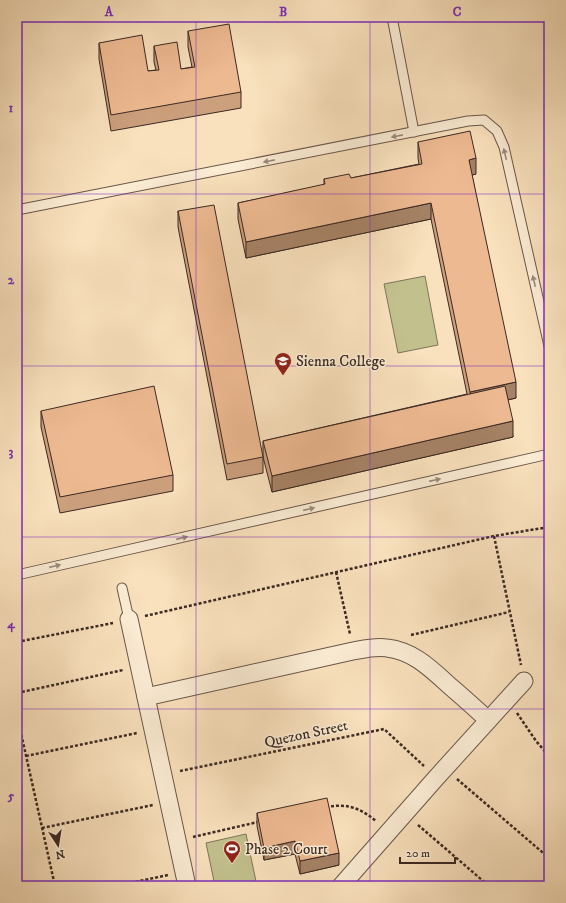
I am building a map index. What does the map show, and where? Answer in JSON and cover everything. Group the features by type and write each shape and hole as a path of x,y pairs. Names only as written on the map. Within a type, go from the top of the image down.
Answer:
{"street":[{"path":"129,620 186,879"},
{"path":"146,696 353,651 370,648 387,648 414,656 426,664 488,720"},
{"path":"341,886 440,773 524,681"}],"lane":[{"path":"392,17 414,132"},
{"path":"17,210 468,121 484,120 497,131 504,147 549,346"},
{"path":"17,575 549,454"},
{"path":"122,588 129,620"}],"path":[{"path":"17,642 129,620 494,536 549,527"},
{"path":"494,536 524,681"},
{"path":"336,572 353,651"},
{"path":"387,648 401,639 413,634 509,612"},
{"path":"17,693 139,666"},
{"path":"509,698 526,727 549,756"},
{"path":"17,715 55,886"},
{"path":"26,756 153,729"},
{"name":"Quezon Street","path":"163,775 384,729 440,773"},
{"path":"440,773 549,858"},
{"path":"42,828 169,801"},
{"path":"320,808 345,806 357,808 389,832"},
{"path":"404,814 489,886"},
{"path":"178,840 261,821"},
{"path":"116,886 186,879"}],"shaded area":[{"path":"425,276 438,345 398,353 384,284"},
{"name":"Phase 2 Court","path":"246,834 257,886 215,886 206,843"}],"building":[{"path":"229,24 241,92 111,115 99,43 142,35 148,71 159,70 154,46 177,42 181,69 195,67 188,31"},
{"path":"470,131 476,158 469,160 516,382 470,392 431,203 246,242 238,203 325,184 324,179 349,174 351,178 422,164 418,142"},
{"path":"214,205 263,457 227,464 178,211"},
{"path":"154,386 173,475 60,497 41,411"},
{"path":"505,386 513,421 272,476 263,441"},
{"path":"327,798 339,853 300,861 295,841 264,848 257,813"}],"place":[{"name":"Sienna College","path":"283,376"},
{"name":"Phase 2 Court","path":"232,864"}]}
